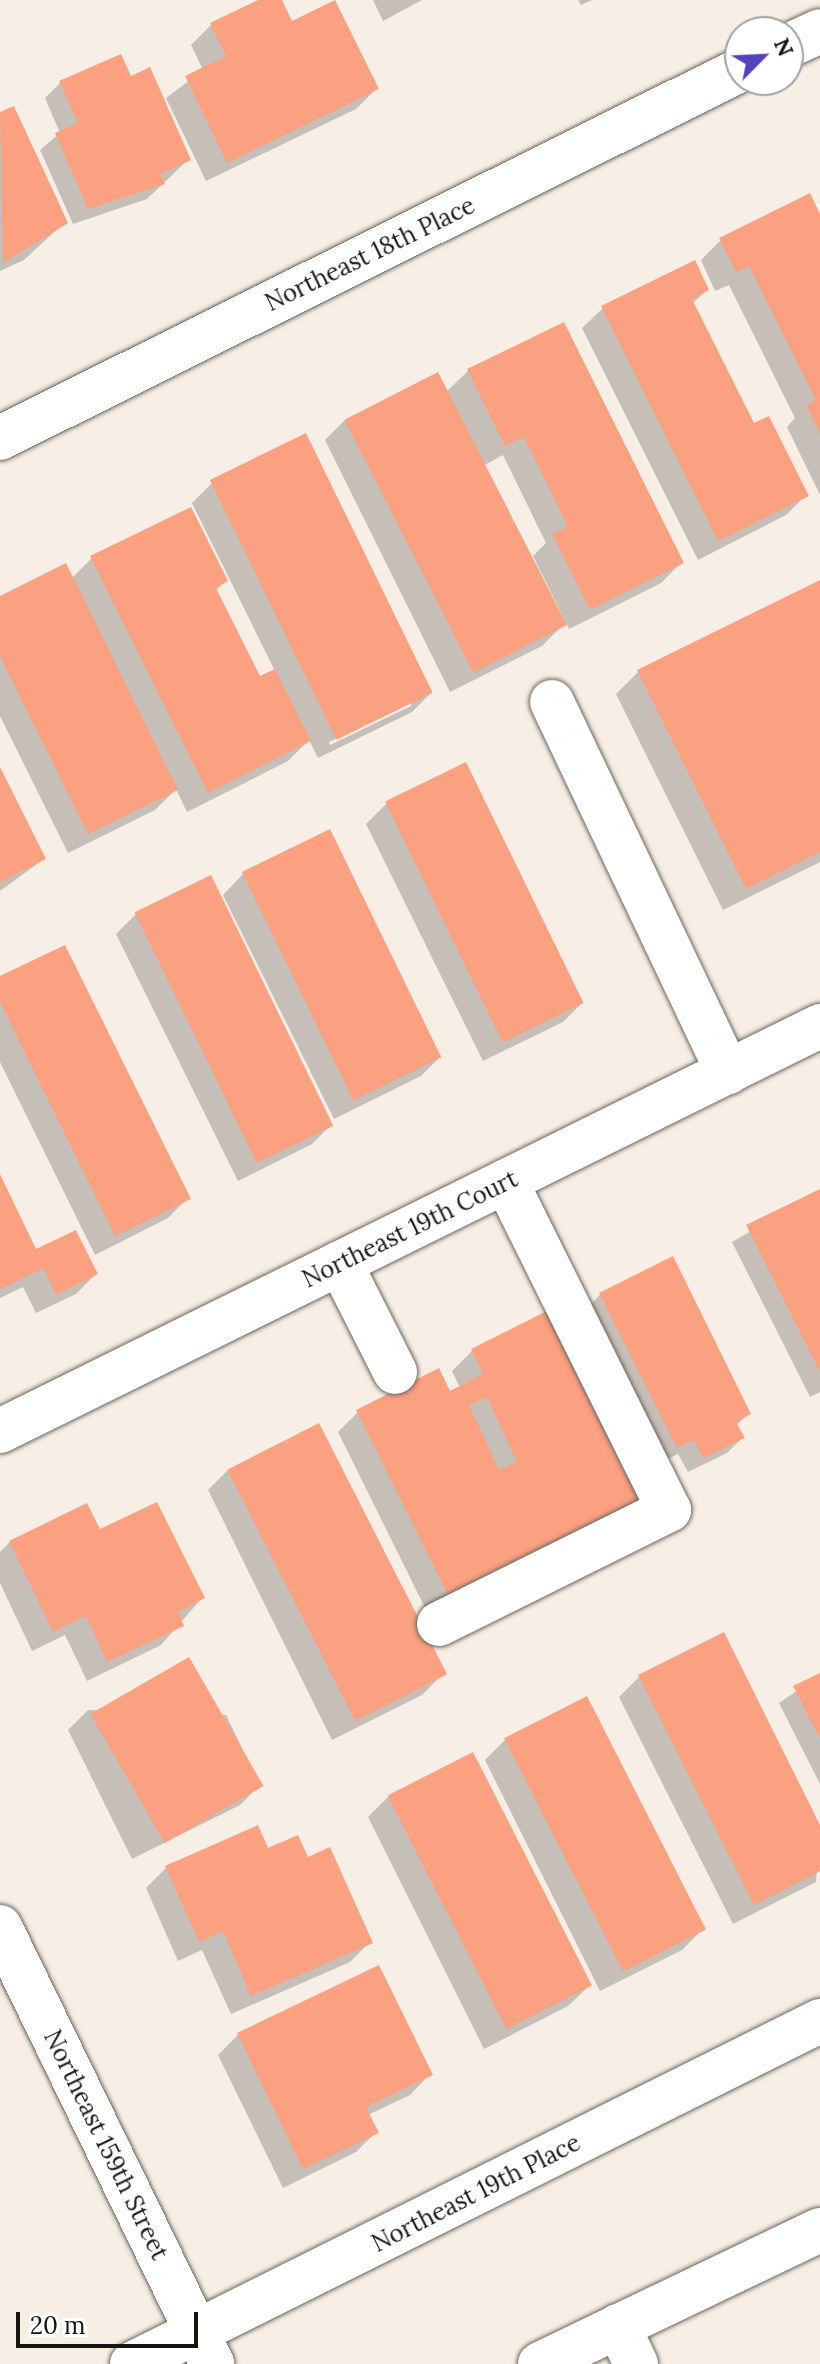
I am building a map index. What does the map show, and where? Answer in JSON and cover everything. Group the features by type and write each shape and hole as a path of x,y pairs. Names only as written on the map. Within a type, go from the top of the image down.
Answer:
{"street":[{"name":"Northeast 18th Place","path":"0,438 724,78"},
{"path":"552,702 728,1072"},
{"name":"Northeast 19th Court","path":"0,1431 820,1026"},
{"path":"439,1624 669,1510 506,1181"},
{"path":"340,1263 395,1372"},
{"name":"Northeast 159th Street","path":"0,1927 204,2348"},
{"name":"Northeast 19th Place","path":"132,2364 204,2348 820,2021"},
{"path":"540,2364 627,2345 820,2230"}],"building":[{"path":"258,0 282,0 292,21 335,0 379,89 227,163 185,76 226,56 210,23"},
{"path":"121,54 131,76 150,67 191,160 160,174 165,184 88,209 55,133 78,123 59,81"},
{"path":"14,106 68,223 3,263 0,112"},
{"path":"810,193 820,214 820,434 806,405 816,400 749,266 736,272 719,238"},
{"path":"695,260 709,290 692,299 754,423 769,416 809,496 718,541 601,306"},
{"path":"564,322 684,563 590,610 552,534 568,527 524,437 505,446 467,369"},
{"path":"438,372 567,625 473,673 344,420"},
{"path":"306,433 433,693 337,740 210,480"},
{"path":"191,507 228,581 216,588 260,676 275,669 311,741 208,793 90,556"},
{"path":"66,563 178,790 88,834 0,656 0,596"},
{"path":"820,580 820,852 746,889 637,670"},
{"path":"466,762 583,1003 503,1042 385,801"},
{"path":"0,767 46,859 0,882"},
{"path":"330,829 441,1057 353,1100 242,872"},
{"path":"211,875 333,1126 257,1163 135,912"},
{"path":"65,945 191,1199 115,1236 0,1002 0,976"},
{"path":"0,1174 36,1249 76,1230 98,1274 56,1295 44,1268 0,1289"},
{"path":"820,1189 820,1372 746,1225"},
{"path":"673,1256 751,1414 736,1422 745,1438 703,1458 694,1440 677,1448 599,1293"},
{"path":"559,1305 657,1501 452,1603 356,1410 439,1368 450,1391 483,1374 471,1349","holes":["487,1397 517,1462 499,1470 469,1405"]},
{"path":"319,1423 447,1674 355,1721 227,1470"},
{"path":"157,1502 205,1598 178,1612 184,1626 107,1662 86,1616 53,1632 9,1541 87,1503 100,1529"},
{"path":"724,1632 820,1825 820,1871 754,1905 638,1675"},
{"path":"189,1657 264,1786 165,1843 90,1714"},
{"path":"820,1673 820,1739 793,1686"},
{"path":"587,1696 706,1929 623,1972 504,1738"},
{"path":"473,1752 592,1985 506,2029 387,1796"},
{"path":"258,1825 268,1848 298,1835 308,1857 330,1847 373,1943 251,1996 223,1931 199,1942 165,1866"},
{"path":"379,1965 433,2075 366,2107 379,2133 303,2169 237,2033"}]}
